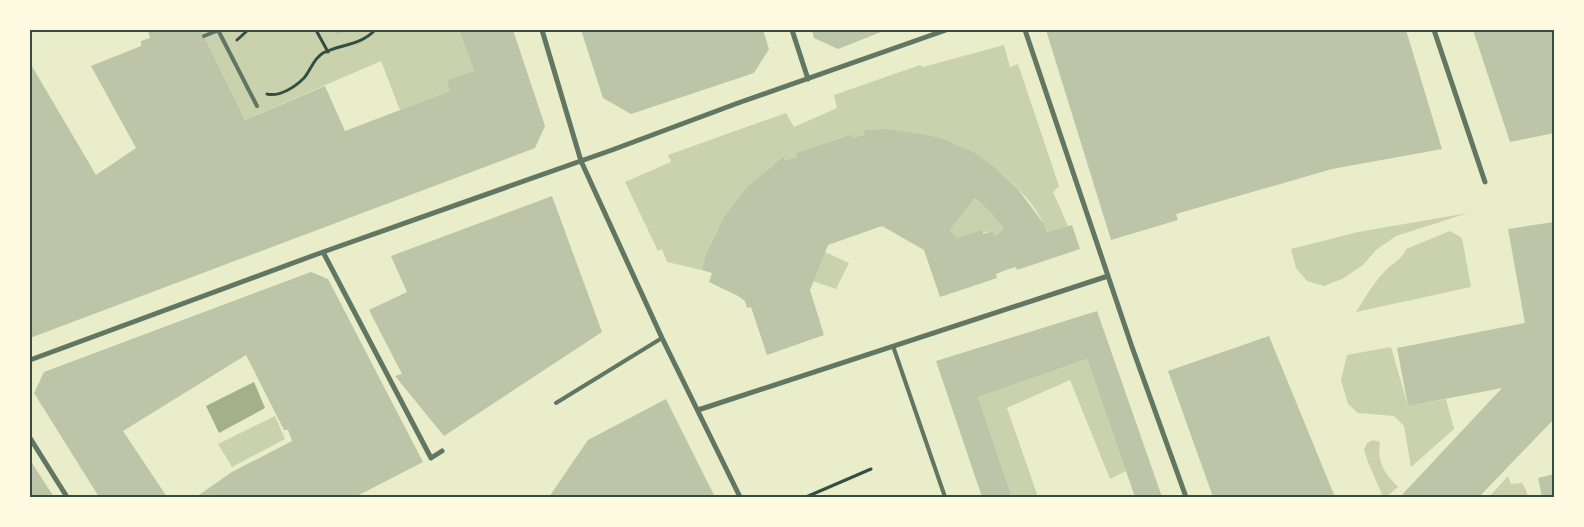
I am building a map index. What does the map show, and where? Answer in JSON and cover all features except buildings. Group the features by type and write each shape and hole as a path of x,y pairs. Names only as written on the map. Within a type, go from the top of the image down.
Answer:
{"street":[{"path":"542,30 581,161 662,338 740,497"},
{"path":"792,30 808,79"},
{"path":"30,360 323,252 946,30"},
{"path":"1025,30 1108,276 1186,497"},
{"path":"1434,30 1485,182"},
{"path":"323,252 432,458 442,451"},
{"path":"698,410 1108,276"},
{"path":"30,438 67,497"}],"lane":[{"path":"204,36 218,30 257,106"},
{"path":"556,403 662,338"},
{"path":"893,346 944,497"}],"path":[{"path":"316,30 328,52"},
{"path":"248,89 273,95 289,90 304,78 322,54 354,44 375,30"},
{"path":"806,496 871,469"}],"shaded area":[{"path":"201,30 459,30 474,71 450,91 400,110 381,61 245,120"},
{"path":"1004,45 1010,67 1018,64 1059,186 1053,192 1068,226 1047,232 1037,212 1017,188 979,157 962,148 926,135 886,130 865,130 865,134 853,138 851,134 797,153 797,157 785,160 783,158 755,181 743,193 722,221 707,253 702,270 667,262 662,249 658,251 625,182 671,162 668,155 786,113 794,127 837,108 834,95 920,65 923,67"},
{"path":"975,198 1004,229 995,236 992,231 958,238 950,230"},
{"path":"1468,213 1396,236 1376,250 1363,265 1342,279 1324,286 1307,281 1296,268 1291,249 1358,232"},
{"path":"1450,231 1462,238 1471,287 1356,312 1380,277 1402,256 1406,249"},
{"path":"825,252 849,263 836,289 813,281"},
{"path":"1391,347 1408,406 1446,399 1454,429 1411,467 1404,426 1394,416 1358,413 1348,404 1341,380 1347,355"},
{"path":"1087,359 1126,471 1110,479 1070,380 1007,408 1038,497 1012,497 978,397"},
{"path":"254,382 265,408 219,433 206,406"},
{"path":"275,416 285,439 232,467 218,444"},
{"path":"1373,440 1380,442 1379,450 1383,467 1398,487 1386,497 1383,497 1364,450 1367,443"},
{"path":"1508,476 1511,484 1522,483 1528,497 1489,497"}]}
